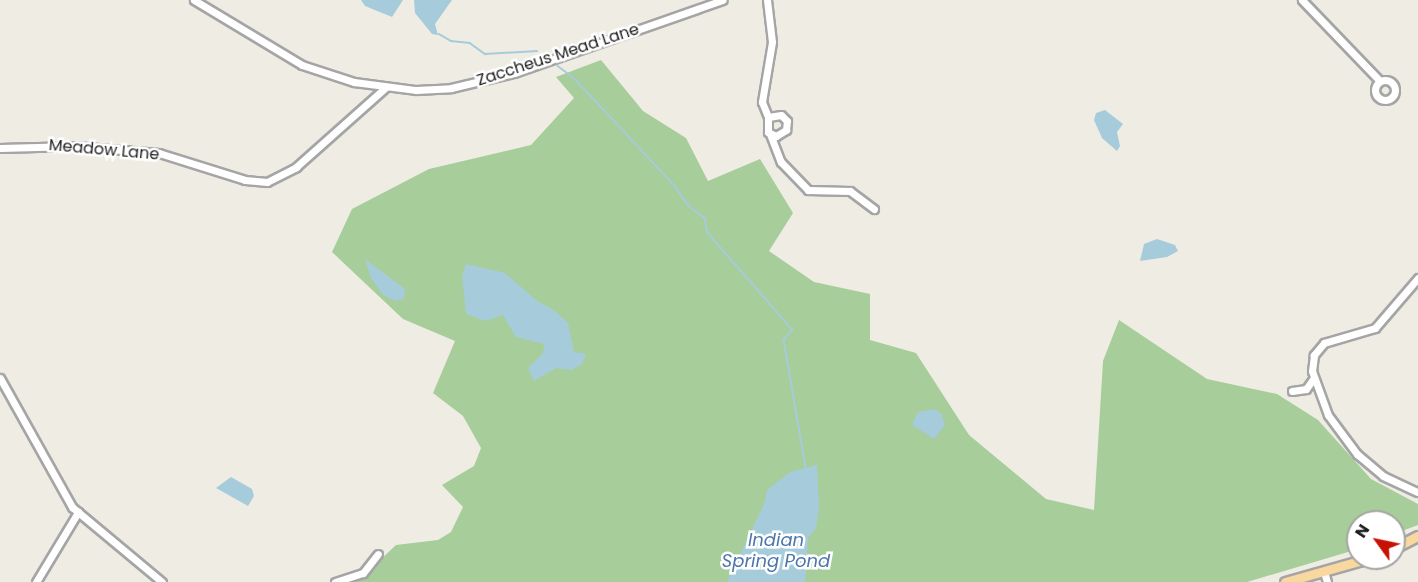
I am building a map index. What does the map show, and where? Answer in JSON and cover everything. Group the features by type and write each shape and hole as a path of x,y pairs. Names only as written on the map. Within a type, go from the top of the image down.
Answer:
{"main road":[{"path":"1285,582 1346,565"}],"street":[{"name":"Zaccheus Mead Lane","path":"194,0 302,65 385,88 451,88 484,81 723,0"},
{"path":"767,0 772,42 762,102 768,117 766,128 781,162 808,190 850,191 874,209"},
{"path":"1302,0 1380,81"},
{"name":"Meadow Lane","path":"0,148 75,146 159,153 245,180 267,182 296,167 385,88"},
{"path":"768,117 777,114 787,121 783,134 770,134"},
{"path":"1418,278 1376,328 1324,343 1314,355 1314,379 1328,415 1357,454 1383,476 1418,492"},
{"path":"0,378 61,490 78,512 162,582"},
{"path":"1292,391 1306,389 1314,379"},
{"path":"36,582 78,512"},
{"path":"335,582 363,573 378,554"},
{"path":"1324,572 1327,582"}],"green space":[{"path":"601,60 643,111 686,138 708,181 760,159 793,213 769,251 814,282 870,294 870,340 916,353 969,435 1046,499 1094,510 1103,361 1119,320 1207,379 1277,394 1318,420 1371,479 1418,504 1418,525 1406,530 1406,510 1346,510 1346,553 1247,582 357,582 396,545 438,540 451,532 463,507 442,485 474,466 481,448 463,416 433,393 455,341 403,319 332,252 352,209 429,169 531,145 574,98 556,77"}],"water":[{"path":"361,0 403,0 392,17 365,6"},
{"path":"414,0 452,0 435,24 438,35 432,34 415,13"},
{"path":"1105,110 1123,124 1117,132 1120,146 1117,151 1102,138 1094,120 1096,113"},
{"path":"1157,239 1175,245 1178,251 1167,257 1140,261 1144,244"},
{"path":"365,259 405,289 404,299 395,301 383,295 371,278"},
{"path":"466,264 505,273 536,300 555,311 568,323 574,352 586,354 582,364 572,370 556,368 534,381 528,368 543,353 544,344 516,337 503,315 485,321 466,314 462,276"},
{"path":"934,409 941,413 945,425 934,439 912,425 918,412"},
{"name":"Indian Spring Pond","path":"817,465 819,507 816,528 808,538 805,582 727,582 764,504 767,490 790,472"},
{"path":"231,477 252,489 254,496 248,506 216,488"}],"waterway":[{"path":"439,34 451,41 470,43 485,54 537,51"},
{"path":"558,66 574,78 674,185 689,206 705,218 708,233 793,330 784,340 806,468"}]}
